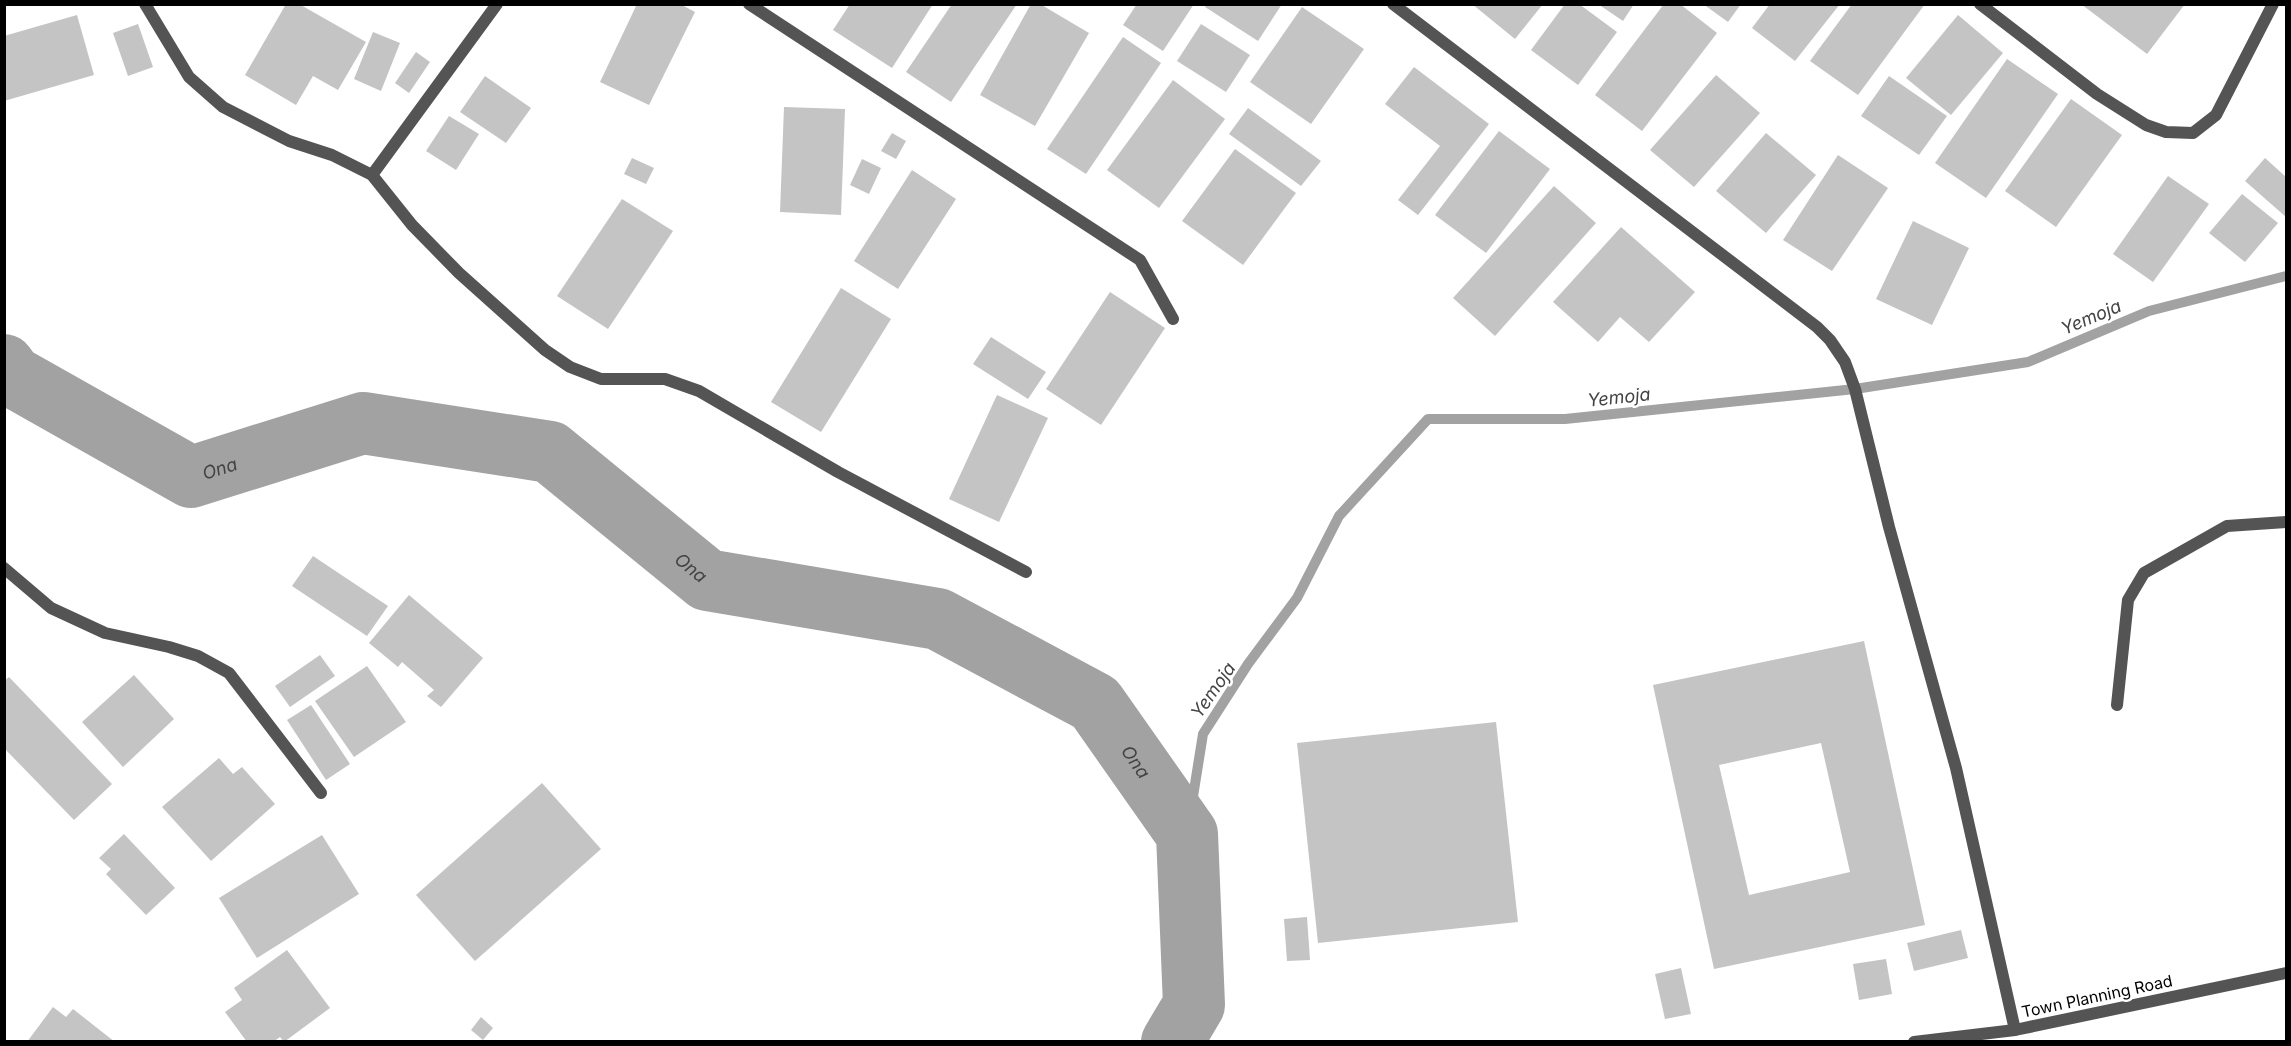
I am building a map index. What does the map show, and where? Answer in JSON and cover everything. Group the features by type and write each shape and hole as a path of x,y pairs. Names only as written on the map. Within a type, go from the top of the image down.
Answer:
{"street":[{"path":"145,4 189,77 223,107 289,141 332,155 372,175 412,225 459,273 546,350 570,368 601,379 665,379 699,391 838,472 1026,572"},
{"path":"372,175 496,4"},
{"path":"748,4 1140,260 1173,319"},
{"path":"1393,4 1817,327 1830,340 1845,362 1855,388 1889,527 1956,768 2015,1030"},
{"path":"1980,4 2097,94 2146,125 2166,132 2193,133 2216,115 2273,4"},
{"path":"2117,705 2128,600 2144,573 2228,526 2286,522"},
{"path":"4,568 51,608 72,618 105,633 198,656 229,673 321,793"},
{"name":"Town Planning Road","path":"1914,1041 2015,1030 2286,972"}],"building":[{"path":"286,4 299,4 366,42 338,90 313,76 296,105 245,75"},
{"path":"637,4 680,4 695,12 649,105 600,82"},
{"path":"850,4 933,4 892,68 833,30"},
{"path":"952,4 1017,4 951,102 906,72"},
{"path":"1031,4 1040,4 1089,33 1035,126 980,95"},
{"path":"1137,4 1194,4 1163,51 1123,25"},
{"path":"1207,4 1282,4 1258,41 1205,7"},
{"path":"1472,4 1543,4 1515,39"},
{"path":"1565,4 1579,4 1617,32 1578,85 1531,50"},
{"path":"1598,4 1634,4 1623,21"},
{"path":"1664,4 1680,4 1717,33 1642,131 1595,95"},
{"path":"1703,4 1741,4 1728,22"},
{"path":"1770,4 1840,4 1795,61 1752,28"},
{"path":"1852,4 1925,4 1858,95 1810,61"},
{"path":"2081,4 2185,4 2147,54"},
{"path":"1302,7 1364,49 1311,124 1250,82"},
{"path":"77,15 94,75 4,101 4,36"},
{"path":"1958,15 2003,53 1951,115 1906,78"},
{"path":"138,24 153,67 128,76 113,33"},
{"path":"1201,24 1250,55 1226,92 1177,61"},
{"path":"373,32 400,43 381,91 354,79"},
{"path":"1123,37 1161,63 1086,174 1047,149"},
{"path":"416,52 430,62 409,93 395,83"},
{"path":"2007,59 2058,94 1986,198 1935,163"},
{"path":"1414,67 1489,124 1418,215 1398,200 1440,146 1385,104"},
{"path":"1716,75 1760,113 1694,187 1650,150"},
{"path":"485,76 531,108 506,143 460,112"},
{"path":"1889,76 1947,116 1919,155 1861,116"},
{"path":"1173,80 1225,119 1159,208 1107,170"},
{"path":"2071,99 2122,135 2056,227 2005,191"},
{"path":"784,107 845,109 841,215 780,212"},
{"path":"1248,108 1321,161 1301,186 1229,134"},
{"path":"449,116 479,134 456,170 426,151"},
{"path":"1499,131 1550,169 1486,253 1435,215"},
{"path":"892,133 906,141 896,159 881,151"},
{"path":"1766,133 1816,175 1766,233 1716,191"},
{"path":"1235,149 1296,193 1243,265 1182,221"},
{"path":"1838,155 1888,188 1832,271 1783,240"},
{"path":"632,158 654,168 646,184 624,174"},
{"path":"2265,158 2286,177 2286,217 2245,181"},
{"path":"862,159 881,168 869,194 850,185"},
{"path":"912,170 956,199 898,289 854,261"},
{"path":"2168,176 2209,204 2153,282 2113,254"},
{"path":"1554,186 1596,223 1495,336 1453,298"},
{"path":"2242,194 2278,223 2245,262 2209,233"},
{"path":"622,199 673,231 608,329 557,296"},
{"path":"1913,221 1969,248 1932,325 1876,299"},
{"path":"1621,227 1695,292 1649,342 1620,317 1598,342 1553,302"},
{"path":"841,288 891,319 821,432 771,402"},
{"path":"1110,292 1165,328 1101,425 1046,389"},
{"path":"991,337 1046,372 1028,399 973,364"},
{"path":"997,395 1048,418 999,522 949,499"},
{"path":"313,556 388,606 367,636 292,586"},
{"path":"409,595 483,658 441,707 427,696 434,690 402,662 398,667 369,643"},
{"path":"1864,641 1925,925 1714,969 1653,685","holes":["1821,743 1850,872 1749,895 1719,765"]},
{"path":"320,655 335,676 290,707 275,686"},
{"path":"367,666 406,722 354,757 315,701"},
{"path":"134,675 174,719 123,767 82,722"},
{"path":"9,677 112,784 74,820 4,748 4,681"},
{"path":"311,705 350,764 326,780 287,720"},
{"path":"1496,722 1518,922 1318,943 1297,743"},
{"path":"219,758 233,774 242,767 275,804 211,861 162,807"},
{"path":"542,783 601,849 475,961 416,895"},
{"path":"124,834 175,888 146,915 106,874 111,869 99,858"},
{"path":"322,835 359,894 257,958 219,898"},
{"path":"1307,917 1310,960 1287,961 1284,919"},
{"path":"1961,930 1968,958 1914,971 1907,943"},
{"path":"287,950 330,1008 284,1042 280,1037 273,1042 247,1042 225,1012 242,1000 234,988"},
{"path":"1886,959 1892,994 1859,1000 1853,964"},
{"path":"1681,968 1691,1014 1665,1019 1655,974"},
{"path":"53,1007 66,1017 73,1009 115,1042 27,1042"},
{"path":"481,1017 493,1028 483,1040 471,1030"}],"waterway":[{"name":"Yemoja","path":"1187,834 1203,734 1248,664 1297,598 1339,516 1428,419 1565,419 1855,389 2028,362 2149,311 2286,276"},
{"name":"Ona","path":"4,365 12,376 191,477 363,423 550,452 707,580 938,619 1095,703 1187,834 1194,1005 1172,1042"}]}
